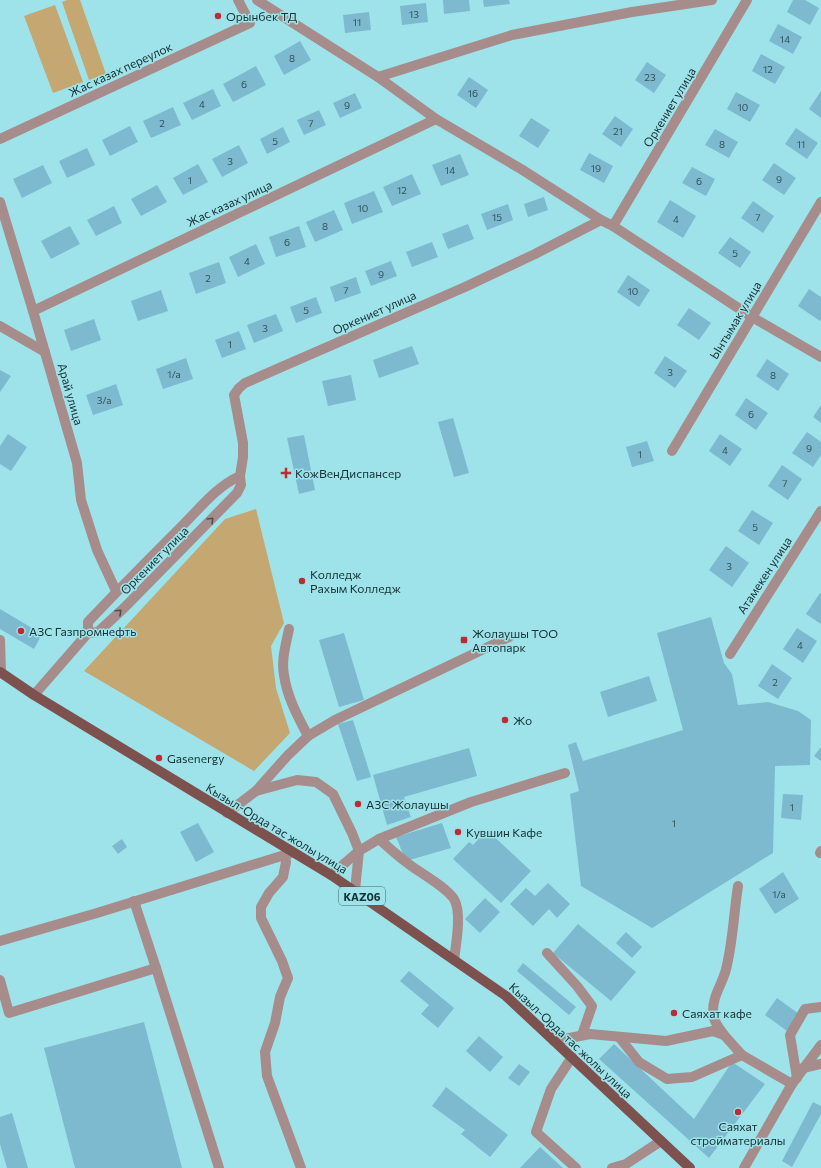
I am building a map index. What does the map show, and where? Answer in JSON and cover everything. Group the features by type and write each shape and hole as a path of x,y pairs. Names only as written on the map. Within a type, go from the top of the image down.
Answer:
{"main road":[{"name":"Кызыл-Орда тас жолы улица","path":"0,672 34,695 227,813 289,854 331,875 355,890 506,996 690,1168"}],"street":[{"name":"Жас казах переулок","path":"0,139 250,23 238,0"},
{"path":"258,0 378,77 436,119 613,226 752,317 821,357"},
{"path":"378,77 512,35 632,12 712,0"},
{"name":"Оркениет улица","path":"613,226 747,0"},
{"name":"Жас казах улица","path":"33,311 436,119"},
{"name":"Арай улица","path":"0,202 77,463 81,500 98,550 116,591"},
{"name":"Ынтымак улица","path":"672,451 821,202"},
{"name":"Оркениет улица","path":"88,633 98,632 124,608 233,499 241,485 240,476 242,457 242,443 234,395 245,383 472,283 535,254 601,220"},
{"path":"0,326 45,352"},
{"name":"Оркениет улица","path":"34,695 88,633 88,622 116,591 208,500 232,479 240,476"},
{"name":"Атамекен улица","path":"730,654 821,511"},
{"path":"289,629 284,656 284,675 294,709 308,736"},
{"path":"227,813 256,790 288,755 308,736 335,720 510,637"},
{"path":"0,640 0,672"},
{"path":"331,875 359,851 379,839 471,802 565,773"},
{"path":"256,790 297,780 316,782 333,794 359,851 355,890"},
{"path":"379,839 408,864 440,886 454,899 458,913 454,960"},
{"path":"0,941 289,854"},
{"path":"289,854 283,876 269,893 261,908 260,918 282,961 288,978 280,997 275,1023 265,1052 267,1076 301,1168"},
{"path":"738,886 727,965 724,978 715,994 713,1015 716,1024 724,1036 742,1055 794,1081"},
{"path":"134,901 219,1168"},
{"path":"547,952 577,986 592,1006 582,1036"},
{"path":"0,980 9,1013 156,968"},
{"path":"794,1081 790,1035 805,1009 821,1007"},
{"path":"554,1041 590,1034 666,1041 713,1031 724,1036"},
{"path":"619,1037 639,1062 667,1079 692,1078 742,1055"},
{"path":"744,1168 794,1081 821,1045"},
{"path":"572,1057 551,1089 536,1132 576,1168"},
{"path":"803,1068 821,1064"},
{"path":"612,1168 626,1164 661,1141"}],"shaded area":[{"path":"67,0 80,0 106,74 89,80 62,2"},
{"path":"55,5 83,82 53,93 24,16"},
{"path":"256,509 284,623 271,646 276,688 290,733 254,771 84,671 225,519"}],"building":[{"path":"443,0 469,0 470,11 444,14"},
{"path":"483,0 509,0 510,4 484,7"},
{"path":"793,0 805,0 819,8 810,25 787,12"},
{"path":"426,3 428,22 402,25 400,6"},
{"path":"369,12 371,30 345,33 343,15"},
{"path":"778,24 802,37 793,54 769,41"},
{"path":"300,41 311,60 284,75 274,56"},
{"path":"761,54 785,67 775,84 752,71"},
{"path":"647,62 666,75 654,93 635,80"},
{"path":"256,66 266,85 233,102 223,84"},
{"path":"469,77 488,90 476,108 457,95"},
{"path":"213,89 221,106 192,120 183,103"},
{"path":"821,91 821,118 809,109"},
{"path":"736,92 760,105 750,122 727,109"},
{"path":"355,93 362,108 340,118 333,103"},
{"path":"173,107 181,125 151,138 143,121"},
{"path":"319,110 326,125 304,135 297,120"},
{"path":"615,116 633,129 621,147 602,134"},
{"path":"531,118 550,130 538,148 519,136"},
{"path":"130,126 138,142 110,156 102,140"},
{"path":"283,127 290,142 267,154 260,139"},
{"path":"796,128 818,143 807,159 785,144"},
{"path":"715,129 738,142 729,158 705,145"},
{"path":"239,145 248,163 222,177 212,159"},
{"path":"87,148 95,165 67,178 59,161"},
{"path":"589,153 613,166 604,183 580,170"},
{"path":"460,154 469,175 441,186 432,165"},
{"path":"774,163 796,178 784,195 762,180"},
{"path":"198,164 208,182 183,195 173,178"},
{"path":"43,165 52,183 22,198 13,179"},
{"path":"692,167 715,179 706,196 682,183"},
{"path":"412,174 421,194 392,206 383,187"},
{"path":"157,185 167,202 141,216 131,199"},
{"path":"374,191 383,212 352,224 344,203"},
{"path":"544,197 548,210 528,217 524,204"},
{"path":"670,200 696,216 683,238 657,222"},
{"path":"753,201 774,216 763,233 741,218"},
{"path":"508,204 513,220 487,230 481,214"},
{"path":"114,206 122,223 96,236 87,220"},
{"path":"334,210 343,230 315,242 306,222"},
{"path":"468,224 474,239 448,249 442,234"},
{"path":"70,226 80,244 51,259 41,241"},
{"path":"299,226 306,247 276,257 269,237"},
{"path":"730,237 751,252 740,268 718,253"},
{"path":"432,242 438,257 412,267 406,252"},
{"path":"256,244 265,264 238,277 229,257"},
{"path":"391,261 397,276 371,286 365,271"},
{"path":"219,262 226,283 196,294 189,273"},
{"path":"628,275 650,290 639,307 617,292"},
{"path":"356,277 361,293 335,302 330,287"},
{"path":"809,289 821,297 820,321 798,306"},
{"path":"161,290 168,311 138,321 131,301"},
{"path":"316,297 322,313 296,323 290,307"},
{"path":"689,308 711,323 699,340 677,325"},
{"path":"276,314 283,331 254,343 247,325"},
{"path":"94,319 101,340 71,351 64,330"},
{"path":"239,331 246,349 222,358 215,340"},
{"path":"412,346 419,364 379,378 373,360"},
{"path":"665,356 687,371 675,388 654,373"},
{"path":"186,358 193,379 163,389 156,369"},
{"path":"767,359 789,374 778,391 756,376"},
{"path":"0,370 11,376 0,392"},
{"path":"351,375 356,400 328,406 322,381"},
{"path":"116,384 123,405 93,415 86,395"},
{"path":"746,398 768,413 756,430 735,415"},
{"path":"821,405 821,423 813,417"},
{"path":"453,418 469,473 454,477 438,422"},
{"path":"807,432 821,442 821,455 813,467 792,453"},
{"path":"8,434 27,447 11,471 0,464 0,446"},
{"path":"720,434 742,449 730,466 709,451"},
{"path":"304,435 315,490 299,494 287,438"},
{"path":"647,441 654,461 632,467 626,447"},
{"path":"782,465 802,479 788,500 768,486"},
{"path":"752,510 773,523 759,545 738,531"},
{"path":"726,546 749,563 732,587 709,570"},
{"path":"820,593 821,594 821,624 806,614"},
{"name":"АЗС Газпромнефть","path":"0,609 42,634 34,649 0,629"},
{"path":"711,617 724,663 732,674 738,705 768,702 798,711 811,720 810,765 775,766 773,853 652,928 581,886 570,794 579,791 568,745 576,742 583,761 683,730 657,633"},
{"path":"797,628 817,641 803,663 783,649"},
{"path":"344,633 364,700 339,707 319,640"},
{"path":"772,664 792,678 778,699 758,686"},
{"path":"649,676 657,701 608,717 600,692"},
{"path":"353,720 371,777 357,781 338,724"},
{"path":"821,747 821,761 814,756"},
{"path":"469,748 477,776 404,797 411,817 387,825 373,775"},
{"path":"783,794 803,795 801,820 781,818"},
{"path":"198,823 214,852 196,862 180,832"},
{"path":"442,823 451,848 406,861 396,837"},
{"path":"487,830 531,871 501,903 453,859 469,842 473,845"},
{"path":"122,839 127,847 118,854 112,846"},
{"path":"783,872 799,899 775,914 759,889"},
{"path":"548,883 570,904 557,918 549,909 533,926 510,904 526,888 535,896"},
{"path":"485,898 500,912 480,933 465,919"},
{"path":"578,924 636,972 611,1001 553,953"},
{"path":"626,932 642,947 632,958 616,943"},
{"path":"523,963 576,1007 569,1015 517,971"},
{"path":"409,971 454,1008 438,1028 421,1014 429,1005 400,981"},
{"path":"777,998 799,1014 787,1031 765,1015"},
{"path":"144,1022 182,1168 75,1168 44,1048"},
{"path":"479,1036 503,1057 490,1072 466,1051"},
{"path":"614,1044 694,1119 732,1062 765,1084 709,1158 599,1059"},
{"path":"519,1064 530,1072 519,1086 508,1078"},
{"path":"446,1087 508,1135 490,1157 461,1134 465,1130 432,1106"},
{"path":"813,1102 821,1106 821,1114 792,1167 782,1161"},
{"path":"12,1113 28,1168 7,1168 0,1144 0,1117"},
{"path":"540,1147 563,1168 520,1168"}],"place":[{"name":"Орынбек ТД","path":"218,16"},
{"name":"КожВенДиспансер","path":"286,473"},
{"name":"Колледж Рахым Колледж","path":"302,581"},
{"name":"АЗС Газпромнефть","path":"21,631"},
{"name":"Жолаушы ТОО Автопарк","path":"464,640"},
{"name":"Жо","path":"505,720"},
{"name":"Gasenergy","path":"159,758"},
{"name":"АЗС Жолаушы","path":"358,804"},
{"name":"Кувшин Кафе","path":"458,832"},
{"name":"Саяхат кафе","path":"674,1013"},
{"name":"Саяхат стройматериалы","path":"738,1112"}]}
